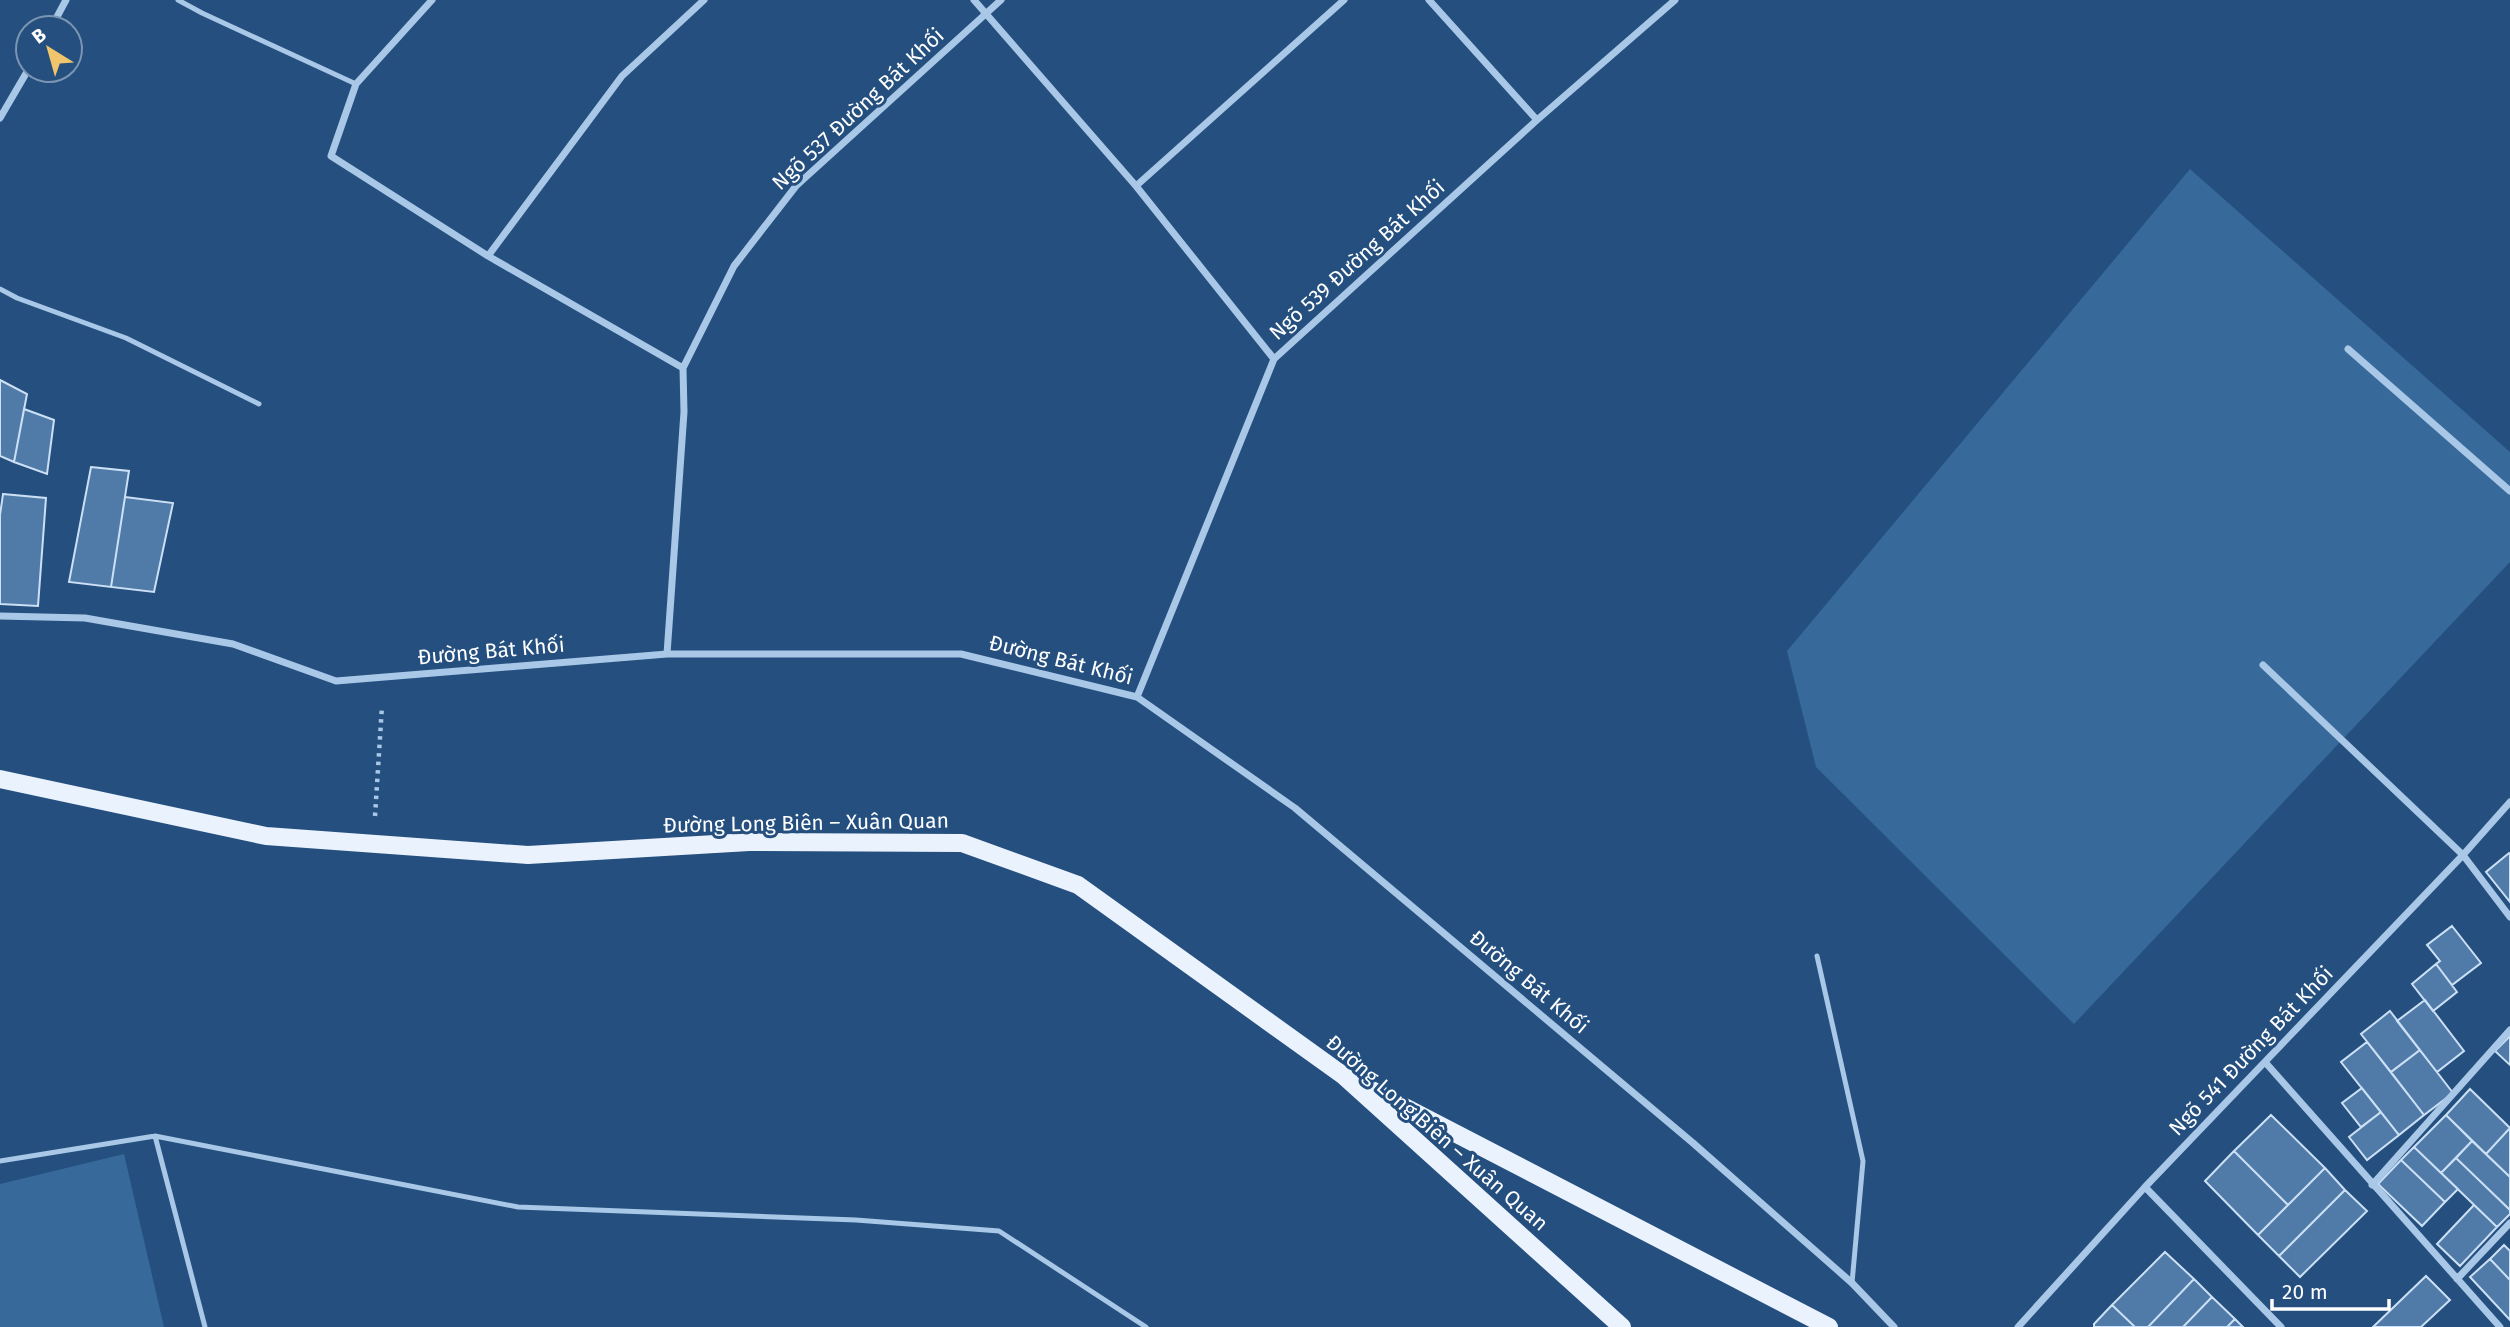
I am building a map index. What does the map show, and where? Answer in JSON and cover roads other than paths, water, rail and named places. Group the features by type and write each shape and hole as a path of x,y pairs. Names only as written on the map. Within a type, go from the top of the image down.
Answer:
{"main road":[{"name":"Đường Long Biên – Xuân Quan","path":"0,779 266,836 528,855 749,842 962,843 1078,885 1344,1076 1622,1327"},
{"path":"1344,1076 1829,1327"}],"street":[{"path":"432,0 356,85 331,156 488,256 683,368"},
{"path":"488,256 622,76 704,0"},
{"path":"974,0 1136,186 1274,359"},
{"name":"Ngõ 537 Đường Bát Khối","path":"667,654 684,412 683,368 734,266 796,186 1001,0"},
{"path":"1136,186 1344,0"},
{"path":"1429,0 1537,120"},
{"name":"Ngõ 539 Đường Bát Khối","path":"1137,697 1274,359 1537,120 1675,0"},
{"path":"0,118 20,84"},
{"path":"2348,349 2510,491"},
{"name":"Đường Bát Khối","path":"0,616 85,618 233,644 337,681 667,654 961,654 1137,697 1295,808 1693,1143 1852,1283 1894,1327"},
{"path":"2263,665 2463,855 2510,917"},
{"name":"Ngõ 541 Đường Bát Khối","path":"2018,1327 2145,1187 2463,855 2510,802"},
{"path":"2372,1185 2510,1030"},
{"path":"2265,1062 2500,1327"},
{"path":"2145,1187 2281,1327"},
{"path":"2457,1279 2510,1223"}],"lane":[{"path":"178,0 356,85"},
{"path":"0,289 17,298 125,338 259,404"},
{"path":"1817,956 1863,1161 1852,1283"},
{"path":"0,1161 155,1136 518,1207 856,1220 999,1231 1146,1327"},
{"path":"155,1136 205,1327"}]}
